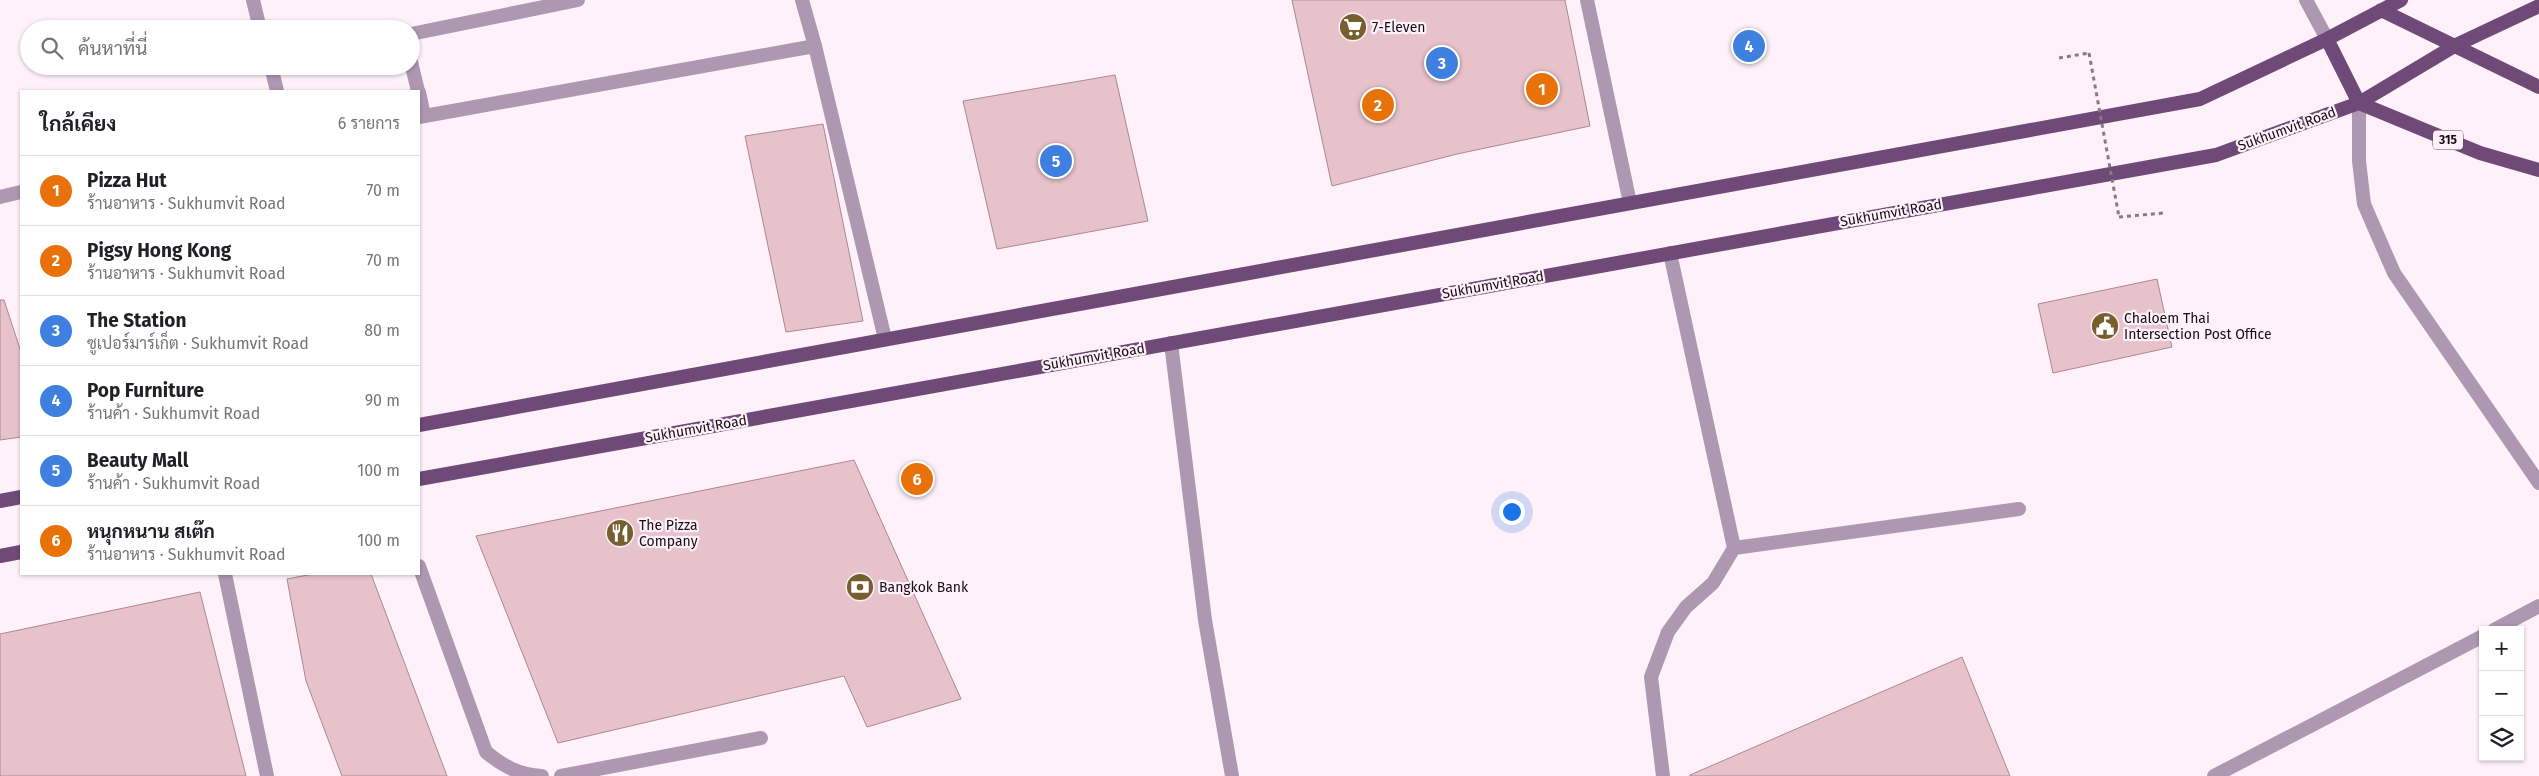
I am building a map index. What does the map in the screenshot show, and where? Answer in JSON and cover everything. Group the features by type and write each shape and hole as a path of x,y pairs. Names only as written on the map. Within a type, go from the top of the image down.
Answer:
{"main road":[{"path":"420,424 2200,99 2326,39 2401,0"},
{"name":"Sukhumvit Road","path":"420,479 2216,155 2359,102 2456,45 2539,6"},
{"path":"2382,10 2539,87"},
{"path":"2326,39 2359,102"},
{"name":"315","path":"2359,102 2480,153 2539,170"},
{"path":"0,501 20,497"},
{"path":"0,556 20,552"}],"street":[{"path":"253,0 258,20"},
{"path":"420,32 578,0"},
{"path":"802,0 815,46 885,339"},
{"path":"1587,0 1630,204"},
{"path":"2306,0 2326,39"},
{"path":"420,100 422,116 815,46"},
{"path":"273,75 277,90"},
{"path":"414,75 418,90"},
{"path":"2359,102 2359,160 2364,204 2394,273 2539,483"},
{"path":"0,197 20,192"},
{"path":"1663,776 1651,677 1668,632 1686,607 1713,583 1734,548 1670,253"},
{"path":"1171,343 1205,620 1232,776"},
{"path":"1734,548 2019,509"},
{"path":"420,569 486,752 505,767 530,776 542,776"},
{"path":"225,575 267,776"},
{"path":"2502,626 2539,606"},
{"path":"2214,776 2479,638"},
{"path":"560,776 761,738"}],"path":[{"path":"2060,58 2089,53 2119,217 2164,213"}],"building":[{"path":"1292,0 1565,0 1590,126 1457,154 1332,186"},
{"path":"1115,75 1148,221 997,249 963,101"},
{"path":"823,124 863,321 786,332 745,136"},
{"name":"Chaloem Thai Intersection Post Office","path":"2157,279 2172,347 2053,373 2038,304"},
{"path":"0,300 4,300 20,349 20,437 0,440"},
{"path":"854,460 961,699 867,727 844,676 558,743 476,536"},
{"path":"308,575 371,575 447,776 342,776 306,681 287,579"},
{"path":"200,592 246,776 0,776 0,634"},
{"path":"1962,657 2010,776 1690,776 1690,775"}],"place":[{"name":"7-Eleven","path":"1353,27"},
{"name":"Pop Furniture","path":"1749,46"},
{"name":"The Station","path":"1442,63"},
{"name":"Pizza Hut","path":"1542,89"},
{"name":"Pigsy Hong Kong","path":"1378,105"},
{"name":"Beauty Mall","path":"1056,161"},
{"name":"Chaloem Thai Intersection Post Office","path":"2105,326"},
{"name":"หนุกหนาน สเต๊ก","path":"917,479"},
{"name":"The Pizza Company","path":"620,533"},
{"name":"Bangkok Bank","path":"860,587"}]}
